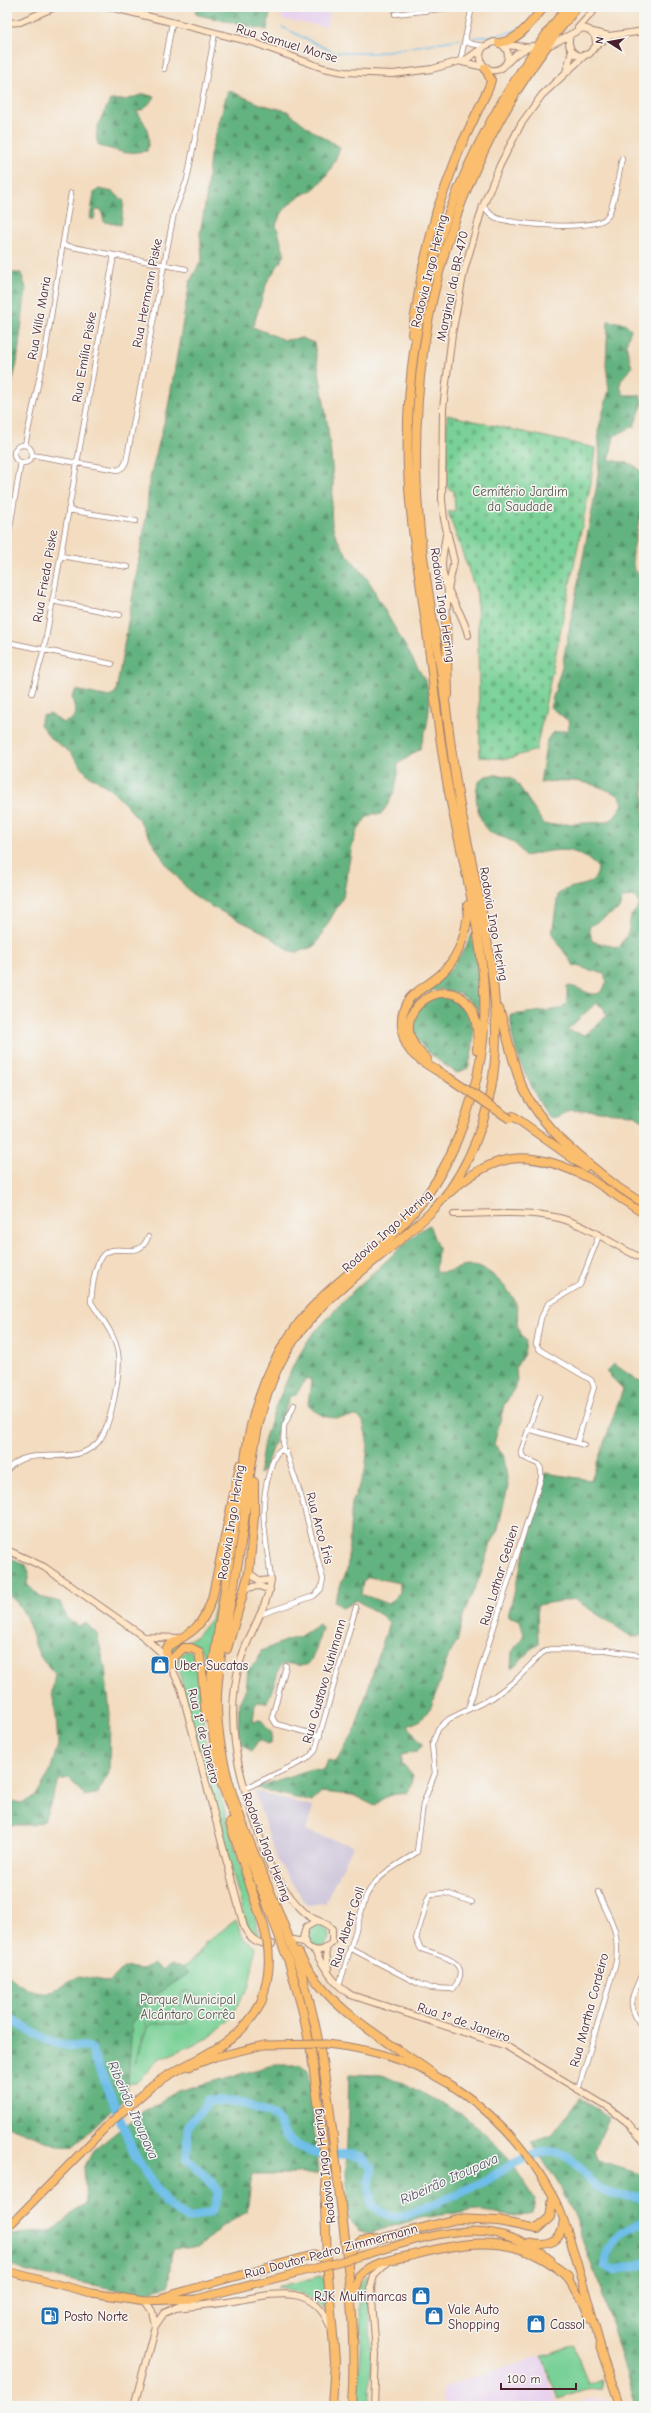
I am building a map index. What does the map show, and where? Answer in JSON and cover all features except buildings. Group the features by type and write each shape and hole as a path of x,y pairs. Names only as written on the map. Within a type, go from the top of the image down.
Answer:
{"highway":[{"path":"501,44 519,35 544,7"},
{"name":"Rodovia Ingo Hering","path":"327,2261 325,2206 327,2171 322,2124 308,2032 296,1984 220,1779 210,1714 211,1679 253,1414 266,1375 286,1342 309,1312 397,1231 425,1199 453,1148 476,1083 484,1031 485,1002 477,936 441,744 415,551 408,470 411,379 418,329 426,289 455,193 476,146 506,92 546,34 567,7"},
{"name":"Rodovia Ingo Hering","path":"352,2406 355,2359 349,2271 332,2124 321,2054 310,2005 283,1920 243,1822 226,1770 218,1724 217,1697 221,1661 252,1467 254,1444 261,1410 275,1372 291,1344 323,1306 428,1215 441,1201 472,1146 492,1089 497,1031 493,988 483,923 459,802 425,570 418,502 416,440 419,381 426,329 447,240 473,171 505,111 522,83 557,31 577,7"},
{"path":"411,379 414,320 430,234 445,184 491,80 485,67"},
{"path":"446,618 449,675 447,724"},
{"path":"450,1076 411,1052 402,1031 402,1020 409,1000 445,971 460,947 467,928 468,906 466,874"},
{"path":"493,988 519,1078 530,1099 560,1139 615,1185"},
{"path":"476,1083 477,1031 471,1008 465,1000 455,995 435,993 422,999 414,1009 410,1030 416,1047 425,1058 563,1152 615,1185"},
{"path":"511,1117 589,1178"},
{"path":"441,1201 471,1175 486,1166 517,1158 549,1160 589,1178"},
{"path":"167,1658 166,1654 168,1646 200,1625 212,1599 243,1446 253,1414"},
{"path":"221,1661 226,1651 246,1588 249,1573 254,1517 252,1467"},
{"path":"172,1666 175,1656 183,1648 196,1649 200,1655 206,1724 210,1746 217,1764"},
{"path":"146,2090 180,2067 230,2041 248,2024 261,2003 270,1969 270,1952 264,1924 234,1838 220,1779"},
{"path":"283,1920 309,1971 336,2004 365,2029 432,2073"},
{"path":"349,2271 352,2249 361,2241 379,2239 457,2219 498,2221 537,2229 550,2217 553,2198"},
{"path":"354,2328 356,2282 359,2276 374,2264 460,2244 495,2243 539,2256 568,2276"},
{"path":"327,2261 333,2332 334,2380 332,2406"}],"main road":[{"path":"589,1178 644,1214"},
{"path":"615,1185 644,1204"},
{"name":"Rua Doutor Pedro Zimmermann","path":"7,2228 110,2123 146,2090 168,2077 203,2062 239,2050 264,2045 326,2044 392,2057 432,2073 466,2094 490,2114 512,2138 536,2169 563,2217 593,2313 602,2352"},
{"path":"526,2243 542,2246 554,2242 562,2230 563,2217"},
{"name":"Rua Doutor Pedro Zimmermann","path":"7,2271 91,2293 145,2301 196,2299 445,2233 482,2230 526,2243 553,2262 568,2276 589,2315 620,2406"},
{"path":"145,2301 312,2255 317,2255 327,2261"}],"street":[{"path":"7,23 20,22 55,7"},
{"name":"Rua Samuel Morse","path":"110,7 263,46 323,68 344,72 370,74 414,72 460,62 483,48"},
{"path":"395,14 459,7"},
{"path":"460,62 472,7"},
{"path":"596,8 570,35 552,44 563,46 584,56 589,54 596,46 609,36"},
{"path":"591,31 596,8"},
{"path":"164,68 172,23"},
{"path":"578,28 609,36 644,30"},
{"path":"591,31 595,36 596,46"},
{"name":"Rua Hermann Piske","path":"32,455 118,470 123,467 126,462 163,265 174,213 187,180 215,33"},
{"path":"465,34 468,43 483,48"},
{"path":"566,73 571,51 569,45 570,35"},
{"path":"494,42 501,44 532,46 516,54 507,63 495,71 485,67 480,59 483,48 494,42"},
{"path":"501,44 508,54 507,63"},
{"name":"Marginal da BR-470","path":"447,530 442,500 443,408 464,271 483,206 500,165 528,110 584,56"},
{"name":"Rua Samuel Morse","path":"460,62 485,67"},
{"path":"483,206 496,218 519,223 547,226 575,225 602,221 609,213 622,159"},
{"name":"Rua Villa Maria","path":"25,445 46,347 71,193"},
{"path":"62,245 186,269"},
{"name":"Rua Emília Piske","path":"76,462 114,255"},
{"path":"14,454 16,448 25,445 30,448 32,455 29,460 21,462"},
{"path":"7,454 14,454 21,462"},
{"path":"7,545 21,462"},
{"name":"Rua Frieda Piske","path":"32,693 44,649 76,462"},
{"path":"68,510 136,521"},
{"path":"447,530 442,565 448,590 462,616 468,635"},
{"path":"446,618 448,590 454,561 447,530"},
{"path":"61,556 128,567"},
{"path":"52,601 120,615"},
{"path":"446,618 453,613 462,616"},
{"path":"7,642 112,664"},
{"path":"454,1214 543,1216 559,1218 599,1235 644,1259"},
{"path":"577,1443 594,1387 593,1383 591,1380 540,1350 536,1344 537,1334 548,1304 580,1285 599,1235"},
{"path":"7,1470 13,1462 26,1456 84,1452 98,1442 106,1428 118,1372 118,1359 114,1338 91,1302 99,1262 104,1254 111,1251 141,1249 145,1245 148,1237"},
{"path":"540,1396 528,1429 584,1445"},
{"path":"294,1405 284,1426 283,1450 280,1450 274,1456 266,1485 263,1530 271,1580 270,1590 247,1640 240,1664 233,1702 232,1725 235,1752 244,1789 273,1870 302,1910 317,1921 326,1923 333,1934 332,1942 326,1949 326,1964 329,1976"},
{"name":"Rua Lothar Gebien","path":"468,1709 541,1478 541,1469 538,1464 523,1457 521,1451 528,1429"},
{"name":"Rua Arco Íris","path":"259,1615 314,1596 321,1588 323,1579 301,1496 286,1452 283,1450"},
{"name":"Rua 1º de Janeiro","path":"7,1550 27,1557 44,1567 144,1637 167,1658 172,1666 180,1688 244,1927 250,1938 256,1942 272,1944"},
{"path":"249,1573 260,1580 271,1580"},
{"path":"246,1588 259,1586 270,1590"},
{"name":"Rua Gustavo Kuhlmann","path":"244,1789 307,1759 315,1751 356,1608"},
{"path":"144,1637 163,1640 182,1638"},
{"name":"Rua Albert Goll","path":"339,1986 366,1896 370,1888 396,1864 417,1852 423,1804 435,1773 432,1751 436,1734 443,1724 468,1709 492,1698 516,1680 542,1653 550,1649 606,1650 644,1656"},
{"path":"286,1666 272,1717 273,1721 276,1724 320,1736"},
{"name":"Rua Martha Cordeiro","path":"578,2090 616,1962 618,1949 614,1923 598,1892"},
{"path":"350,1948 420,1984 431,1988 453,1989 460,1973 459,1966 453,1960 421,1949 416,1939 428,1898 431,1894 446,1894 472,1902"},
{"path":"302,1910 306,1927 303,1934 304,1942"},
{"path":"306,1927 317,1921"},
{"path":"303,1934 294,1940 304,1942 314,1950 326,1949"},
{"name":"Rua 1º de Janeiro","path":"314,1950 329,1976 339,1986 358,1998 506,2046 609,2108 642,2139"},
{"path":"644,1969 631,2007 633,2014 644,2030"},
{"path":"642,2139 644,2127"},
{"path":"374,2406 375,2391 371,2287 374,2276 389,2261"},
{"path":"175,2308 210,2305 272,2294 293,2294 302,2296 320,2309 333,2332"},
{"path":"134,2406 155,2326 164,2313 196,2299"},
{"path":"145,2301 152,2310 155,2326"}],"shaded area":[{"path":"283,7 332,7 326,27 281,19"},
{"path":"254,1791 313,1807 306,1831 353,1846 325,1903 307,1905 277,1860"},
{"path":"541,2356 558,2406 444,2406 442,2388"},
{"path":"589,2399 604,2399 611,2406 567,2406"}],"green space":[{"path":"197,7 271,7 267,30 198,15 195,13"},
{"path":"228,90 260,104 287,111 311,130 340,147 328,173 320,183 289,204 278,220 276,225 285,255 267,282 253,327 285,340 302,338 314,343 332,462 333,485 331,516 333,528 342,547 368,579 427,684 430,701 427,725 420,749 398,764 397,778 392,796 381,814 373,814 366,818 357,831 352,846 343,897 315,946 299,952 291,952 265,933 212,907 191,893 166,864 139,820 127,806 109,788 87,774 70,752 50,738 40,724 42,716 50,714 63,723 71,720 76,714 72,697 76,690 109,697 116,692 147,512 149,482 168,407 190,281 202,259 200,233 206,199 210,155"},
{"path":"144,94 155,97 144,109 137,111 146,126 149,139 147,151 126,153 99,146 97,140 97,128 111,100 125,100"},
{"path":"99,189 113,192 124,201 121,225 104,222 101,209 96,210 94,219 90,219 94,193"},
{"path":"7,270 13,273 21,273 26,288 17,363 7,403 7,348 11,317 7,305"},
{"path":"608,321 625,323 631,329 626,344 632,368 623,377 621,387 624,395 640,395 643,403 634,426 614,436 609,460 625,462 637,467 643,477 644,486 634,544 633,563 634,570 640,575 644,574 644,1121 634,1114 569,1110 556,1118 548,1117 528,1080 517,1055 511,1028 511,1015 560,1009 567,1003 567,986 594,994 599,993 607,982 604,974 573,965 552,934 558,894 564,890 589,883 596,875 598,868 581,855 564,850 525,856 511,841 495,835 487,830 481,819 476,794 477,786 480,780 486,776 508,776 512,778 519,786 545,825 606,822 614,818 623,804 620,796 590,784 571,781 540,783 547,740 552,733 568,730 570,722 550,707 562,666 596,490 600,457 598,431 609,390 606,365","holes":["635,897 640,905 631,916 628,933 619,948 592,941 589,927 619,909 622,898","596,1003 604,1008 606,1016 585,1035 567,1030"]},
{"name":"Cemitério Jardim da Saudade","path":"447,415 595,448 591,482 536,750 507,759 480,757 477,594 448,512 455,511 454,491 446,487"},
{"path":"471,934 477,963 480,1014 467,999 458,994 439,990 429,992 421,996 411,1007 408,1017 408,1031 404,1025 410,1002 450,970 467,945"},
{"path":"437,996 461,1005 472,1022 473,1043 468,1068 457,1073 434,1057 424,1047 416,1038 413,1027 414,1017 422,1006"},
{"path":"429,1225 438,1248 436,1272 447,1272 469,1266 483,1269 492,1274 502,1284 516,1304 519,1330 526,1341 524,1354 516,1367 517,1384 504,1405 494,1444 504,1456 508,1486 497,1533 489,1547 481,1574 464,1613 457,1642 448,1657 431,1707 421,1720 408,1726 423,1745 417,1751 402,1754 402,1763 413,1775 408,1791 406,1793 388,1796 382,1799 375,1806 353,1795 321,1792 312,1802 263,1790 257,1787 311,1769 324,1770 328,1760 336,1762 354,1732 389,1623 384,1617 356,1600 343,1608 334,1601 347,1570 352,1503 365,1471 368,1446 363,1421 357,1416 330,1418 319,1414 308,1404 311,1380 306,1378 296,1395 290,1396 264,1471 259,1474 264,1440 275,1408 294,1364 310,1337 355,1289 418,1232","holes":["369,1577 400,1583 400,1592 388,1604 361,1594 363,1581"]},
{"path":"614,1364 637,1380 644,1381 644,1635 632,1637 574,1599 537,1605 538,1643 511,1669 512,1652 524,1635 520,1620 508,1616 545,1473 591,1480 623,1389 606,1372"},
{"path":"229,1551 205,1686 205,1666 203,1653 200,1648 195,1644 188,1643 182,1644 170,1655 168,1650 197,1636 211,1619"},
{"path":"7,1556 26,1565 29,1573 27,1584 40,1597 60,1602 66,1618 79,1626 86,1623 97,1634 105,1667 110,1714 109,1773 97,1794 85,1796 69,1778 59,1780 44,1821 32,1825 7,1825 7,1800 21,1803 35,1797 49,1774 58,1745 56,1716 52,1692 55,1674 39,1655 24,1613 14,1600 7,1594"},
{"path":"319,1624 322,1628 316,1649 309,1663 306,1665 281,1665 266,1703 258,1702 255,1704 253,1721 261,1720 272,1733 271,1742 267,1744 259,1740 251,1751 242,1744 238,1731 239,1703 246,1689 248,1670 257,1661 261,1651 287,1640 299,1637"},
{"path":"185,1651 192,1652 198,1658 205,1741 260,1936 251,1932 247,1925 197,1744 178,1667 179,1657"},
{"name":"Parque Municipal Alcântaro Corrêa","path":"236,1920 244,1939 256,1948 249,1986 229,2020 209,2038 158,2060 136,2083 125,2084 123,2019 148,1988 189,1963 199,1954 205,1943"},
{"path":"318,1925 326,1928 329,1936 326,1944 318,1947 310,1944 307,1936 310,1928"},
{"path":"153,1964 162,1971 172,1965 182,1967 189,1973 156,1995 132,2022 127,2097 72,2147 59,2146 7,2126 7,1974 27,1989 42,1993 58,1988 79,1976 110,1982 123,1968 143,1970"},
{"path":"184,1991 192,1991 198,1998 196,2011 191,2019 186,2023 164,2023 148,2026 135,2063 149,2011 161,2012 172,2009 179,1995","holes":["184,1995 189,1995 195,2000 192,2009 184,2010 181,2007 180,2000"]},
{"path":"273,2065 300,2065 309,2071 318,2174 252,2174 247,2212 221,2227 199,2247 172,2249 168,2286 139,2294 27,2272 7,2263 7,2235 51,2231 86,2203 84,2168 93,2151 139,2114 178,2091"},
{"path":"349,2074 381,2075 403,2083 467,2117 507,2156 535,2199 533,2213 517,2216 475,2210 421,2218 369,2233 359,2230 350,2221 346,2174"},
{"path":"580,2098 609,2118 594,2151 598,2161 644,2175 644,2406 636,2406 599,2283 570,2207 557,2182 530,2141 552,2135"},
{"path":"368,2275 371,2357 369,2406 356,2406 361,2337 359,2286"},
{"path":"321,2276 325,2279 330,2317 319,2305 307,2296 294,2290 278,2287"},
{"path":"574,2345 588,2385 603,2380 601,2389 587,2390 558,2399 542,2356"}],"waterway":[{"path":"259,7 268,14"},
{"path":"282,27 333,52 375,53 460,39"},
{"path":"473,38 509,33 521,27"},
{"name":"Ribeirão Itoupava","path":"7,2016 34,2034 48,2040 64,2045 91,2049 136,2158 166,2203 188,2219 212,2212 219,2192 187,2157 188,2127 208,2101 235,2102 261,2110 279,2122 290,2140 309,2151 323,2154 358,2156 365,2160 371,2167 369,2186 371,2205 390,2216 406,2214 437,2203 481,2183 512,2164 538,2153 547,2152 557,2153 572,2160 589,2179 602,2190 621,2196 641,2197 644,2200"},
{"name":"Ribeirão Itoupava","path":"644,2221 629,2228 617,2238 608,2250 605,2266 616,2271 644,2263"}],"place":[{"name":"Uber Sucatas","path":"160,1665"},
{"name":"RJK Multimarcas","path":"421,2296"},
{"name":"Posto Norte","path":"50,2316"},
{"name":"Vale Auto Shopping","path":"434,2316"},
{"name":"Cassol","path":"536,2324"}]}
